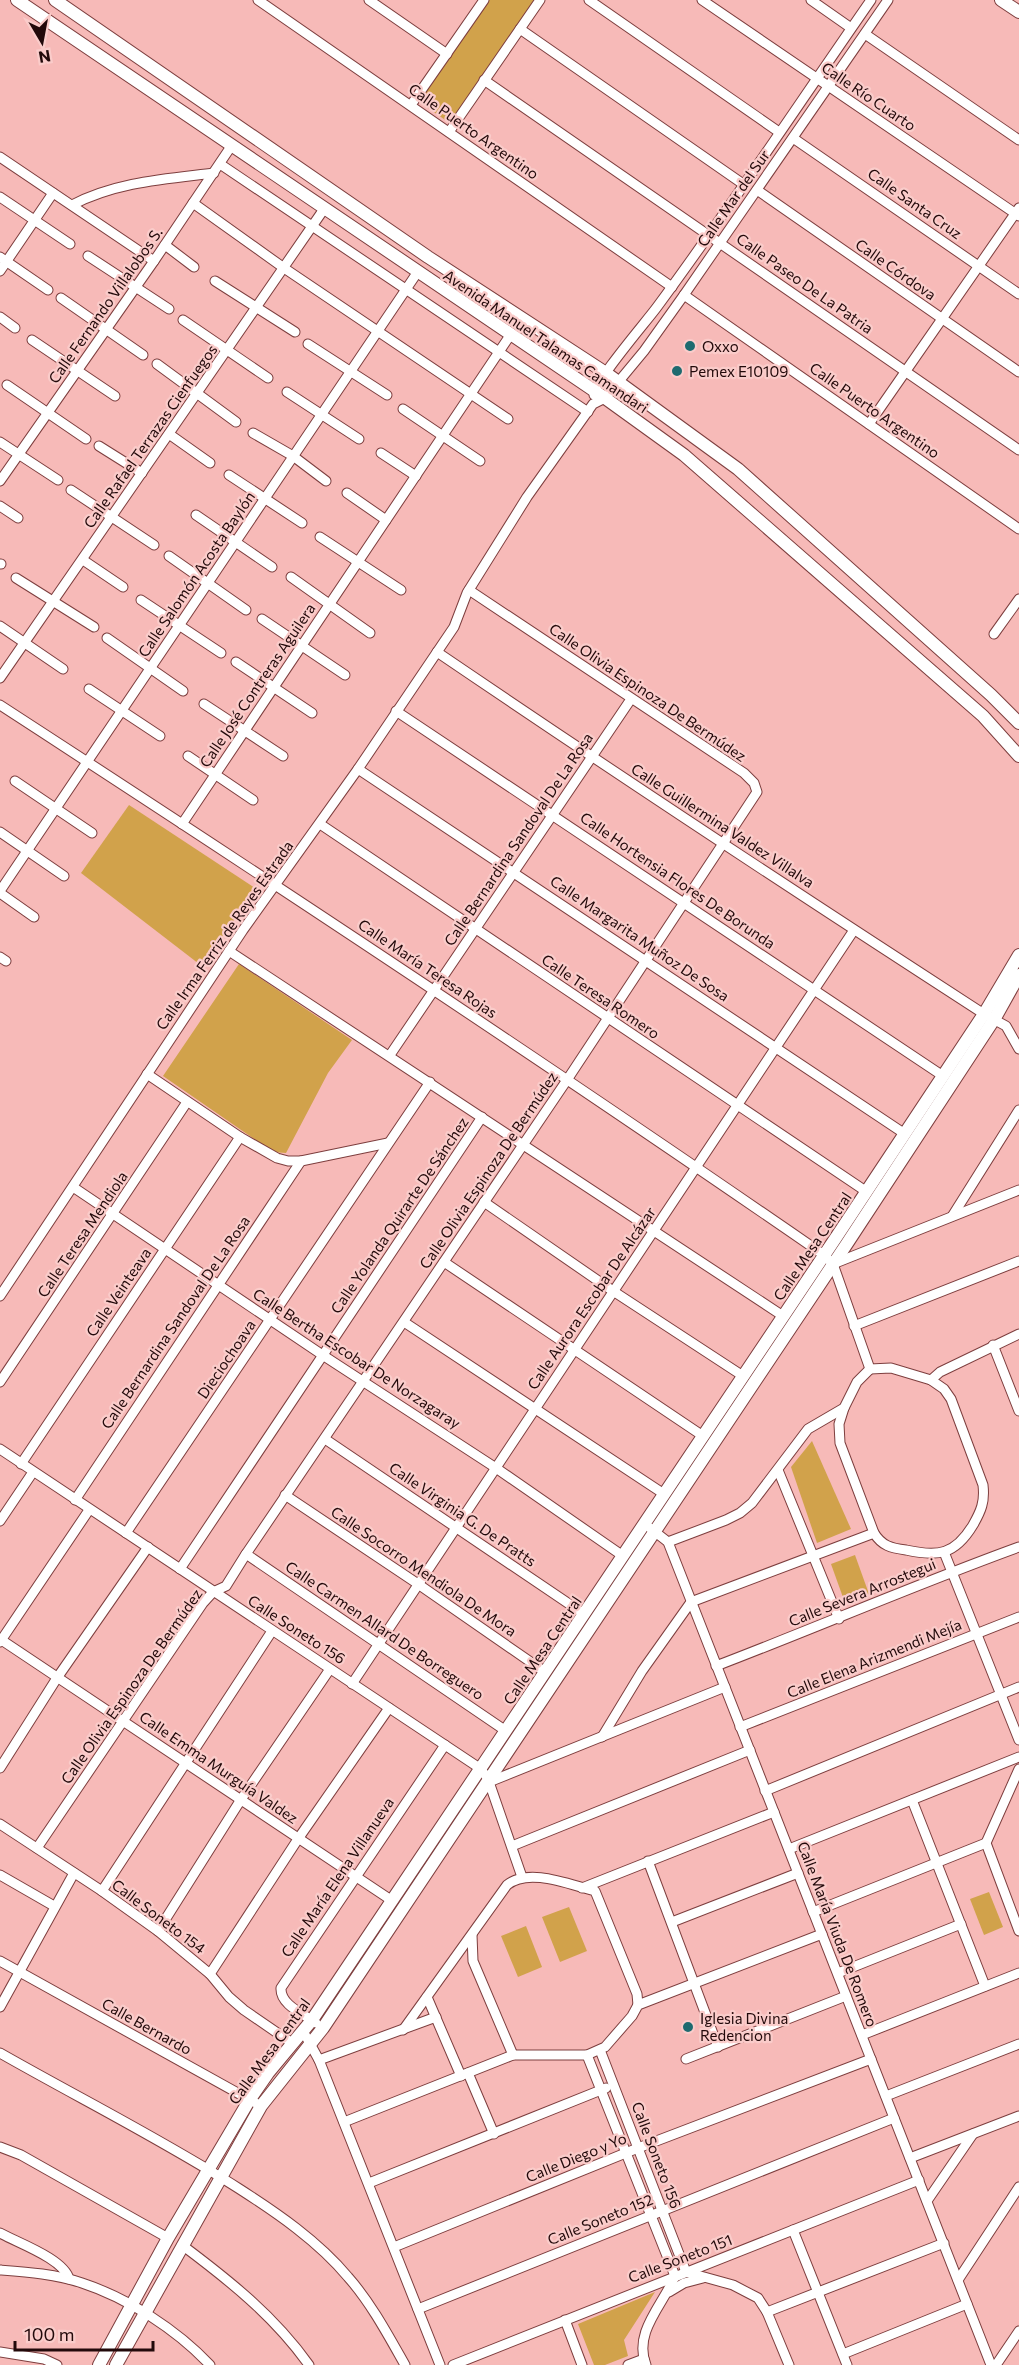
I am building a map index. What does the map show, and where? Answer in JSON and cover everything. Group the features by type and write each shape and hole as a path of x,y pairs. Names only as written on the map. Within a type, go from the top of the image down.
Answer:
{"main road":[{"name":"Avenida Manuel Talamas Camandari","path":"17,0 417,273 594,390 684,455 983,716 1019,756"},
{"name":"Avenida Manuel Talamas Camandari","path":"55,0 428,256 606,373 738,469 991,695 1019,723"},
{"path":"1001,0 1019,12"},
{"name":"Calle Mesa Central","path":"116,2365 220,2176 255,2103 311,2044 323,2028 649,1528 989,1016 1019,955"},
{"name":"Calle Mesa Central","path":"99,2365 130,2305 208,2168 255,2103 292,2043 312,2020 391,1900 486,1776 506,1731 545,1672 623,1556 649,1528 664,1494 783,1316 828,1260 867,1192 943,1076 1019,975"}],"street":[{"name":"Calle Puerto Argentino","path":"258,0 672,287"},
{"path":"369,0 447,54"},
{"path":"449,132 540,0"},
{"path":"589,0 779,132"},
{"name":"Calle Río Cuarto","path":"702,0 1018,213"},
{"path":"811,0 851,28"},
{"name":"Calle Mar del Sur","path":"594,390 672,287 871,0"},
{"name":"Calle Mar del Sur","path":"469,590 527,497 591,408 605,398 684,295 888,0"},
{"path":"411,105 482,1"},
{"path":"520,29 743,184"},
{"path":"865,34 1019,140"},
{"name":"Calle Paseo De La Patria","path":"484,80 1019,450"},
{"name":"Calle Santa Cruz","path":"793,138 1019,294"},
{"name":"Calle Fernando Villalobos S.","path":"0,481 232,145"},
{"path":"0,157 154,261"},
{"path":"220,164 500,351 591,408 594,390"},
{"path":"72,205 94,193 127,184 213,173"},
{"name":"Calle Córdova","path":"757,190 1019,372"},
{"path":"0,271 3,260 53,193"},
{"path":"0,197 70,244"},
{"path":"193,204 508,419"},
{"name":"Calle Rafael Terrazas Cienfuegos","path":"0,678 324,209"},
{"path":"869,424 978,266 1018,213"},
{"path":"165,245 194,267"},
{"path":"88,256 169,309"},
{"path":"3,260 48,290"},
{"name":"Calle Salomón Acosta Baylón","path":"0,892 417,273"},
{"path":"215,281 295,332"},
{"name":"Calle Puerto Argentino","path":"684,295 1019,529"},
{"path":"62,297 143,355"},
{"path":"0,317 15,328"},
{"path":"183,320 268,378"},
{"name":"Calle José Contreras Aguilera","path":"182,824 511,334"},
{"path":"32,340 116,396"},
{"path":"308,344 387,395"},
{"path":"157,364 236,422"},
{"path":"7,385 86,439"},
{"path":"287,392 359,439"},
{"path":"403,409 480,461"},
{"path":"254,433 293,456 326,481"},
{"path":"169,434 210,463"},
{"path":"0,442 58,480"},
{"path":"99,446 142,473"},
{"path":"381,453 416,476"},
{"path":"230,475 302,523"},
{"path":"71,490 154,545"},
{"path":"347,492 386,520"},
{"path":"0,506 18,518"},
{"path":"196,514 272,567"},
{"path":"320,537 401,590"},
{"path":"169,556 246,610"},
{"path":"83,560 123,587"},
{"path":"291,577 370,633"},
{"path":"16,578 94,627"},
{"name":"Calle Irma Ferriz de Reyes Estrada","path":"0,1296 229,951 320,824 457,622 469,590"},
{"name":"Calle Olivia Espinoza De Bermúdez","path":"37,1848 202,1603 213,1592 226,1586 567,1080 757,792 754,783 744,773 469,590"},
{"path":"994,634 1019,599"},
{"path":"141,600 221,653"},
{"path":"1009,613 1019,620"},
{"path":"262,619 345,675"},
{"path":"0,626 63,669"},
{"path":"107,638 183,691"},
{"name":"Calle Guillermina Valdez Villalva","path":"437,652 854,930 1006,1026 1019,1049"},
{"path":"236,662 312,713"},
{"path":"89,689 160,736"},
{"name":"Calle Bernardina Sandoval De La Rosa","path":"390,1055 631,699"},
{"path":"204,704 283,756"},
{"name":"Calle María Teresa Rojas","path":"0,705 276,884 697,1167 828,1260"},
{"name":"Calle Hortensia Flores De Borunda","path":"396,711 943,1076"},
{"path":"188,756 253,800"},
{"name":"Calle Margarita Muñoz De Sosa","path":"358,769 905,1134"},
{"path":"15,781 92,833"},
{"name":"Calle Teresa Romero","path":"320,824 867,1192"},
{"path":"0,831 64,876"},
{"path":"0,892 34,917"},
{"name":"Calle Aurora Escobar De Alcázar","path":"352,1684 854,930"},
{"name":"Calle Yolanda Quirarte De Sánchez","path":"229,951 783,1316"},
{"path":"147,1074 240,1137 277,1158 301,1161 388,1143"},
{"name":"Dieciochoava","path":"126,1533 430,1082"},
{"name":"Calle Teresa Mendiola","path":"0,1382 187,1102"},
{"path":"953,1215 1019,1110"},
{"name":"Calle Yolanda Quirarte De Sánchez","path":"180,1569 482,1117"},
{"name":"Calle Veinteava","path":"21,1464 240,1137"},
{"name":"Calle Bernardina Sandoval De La Rosa","path":"75,1500 301,1161"},
{"name":"Calle Bertha Escobar De Norzagaray","path":"73,1187 324,1356 496,1468 623,1556"},
{"path":"870,1369 828,1260 1019,1190"},
{"path":"484,1202 613,1291 743,1376"},
{"path":"854,1326 1019,1261"},
{"path":"444,1262 703,1436"},
{"path":"404,1322 664,1494"},
{"path":"931,1380 940,1372 1019,1334"},
{"path":"993,1345 1019,1410"},
{"path":"891,1368 931,1380 944,1389 951,1399 983,1485 984,1500 981,1512 965,1537 956,1546 945,1552 927,1555 889,1547 880,1542 874,1533 840,1443 839,1424 844,1408 862,1375 870,1369 891,1368"},
{"path":"649,1528 668,1542 740,1513 752,1503 808,1429 844,1408"},
{"name":"Calle Virginia G. De Pratts","path":"325,1439 584,1614"},
{"name":"Calle Soneto 156","path":"0,1449 444,1745 486,1776"},
{"path":"778,1470 839,1619"},
{"path":"0,1521 33,1472"},
{"name":"Calle Socorro Mendiola De Mora","path":"285,1496 545,1672"},
{"path":"0,1640 89,1510"},
{"path":"602,1737 642,1671 691,1602 874,1533"},
{"name":"Calle María Viuda De Romero","path":"668,1542 991,2365"},
{"name":"Calle Severa Arrostegui","path":"716,1666 1019,1546"},
{"path":"0,1768 57,1678 148,1548"},
{"path":"945,1552 1019,1740"},
{"name":"Calle Carmen Allard De Borreguero","path":"246,1554 506,1731"},
{"name":"Calle Elena Arizmendi Mejía","path":"740,1726 1019,1617"},
{"path":"102,1892 272,1631"},
{"name":"Calle Emma Murguía Valdez","path":"0,1640 391,1900"},
{"path":"158,1932 240,1801 330,1669"},
{"path":"522,1877 513,1846 486,1776 602,1737 725,1687"},
{"path":"765,1791 1019,1688"},
{"path":"210,1974 298,1839 388,1708"},
{"name":"Calle María Elena Villanueva","path":"323,2028 283,1998 281,1988 444,1745"},
{"path":"513,1846 750,1750"},
{"path":"789,1849 1019,1758"},
{"path":"1019,1769 986,1843 1019,1930"},
{"path":"912,1800 985,1986"},
{"path":"582,1888 774,1812"},
{"name":"Calle Soneto 154","path":"0,1824 158,1932 210,1974 229,1997 244,2010 292,2043"},
{"path":"813,1912 986,1843"},
{"path":"648,1861 718,2047"},
{"path":"0,2007 74,1873"},
{"path":"672,1922 798,1873"},
{"path":"0,1875 54,1906"},
{"path":"344,2122 513,2055 587,2055 600,2050 632,2016 638,2005 637,1994 595,1892 534,1876 522,1877 507,1886 403,2030"},
{"path":"837,1973 961,1924"},
{"path":"638,2005 822,1934"},
{"path":"472,1935 473,1961 513,2055"},
{"name":"Calle Bernardo","path":"0,1961 255,2103"},
{"path":"862,2036 1019,1973"},
{"path":"686,2060 846,1996"},
{"path":"427,1997 494,2134"},
{"path":"319,2060 436,2017"},
{"path":"303,2031 319,2060 440,2365"},
{"path":"886,2097 1019,2044"},
{"name":"Calle Soneto 156","path":"600,2050 686,2272"},
{"path":"0,2053 208,2168 263,2204 330,2257 349,2277 405,2365"},
{"name":"Calle Soneto 156","path":"587,2055 675,2276"},
{"name":"Calle Diego y Yo","path":"394,2247 638,2148 871,2058"},
{"path":"369,2183 614,2085"},
{"path":"910,2158 1019,2116"},
{"name":"Calle Soneto 152","path":"418,2309 894,2118"},
{"path":"927,2201 973,2134"},
{"path":"0,2147 21,2155 168,2238"},
{"name":"Calle Soneto 151","path":"453,2365 919,2180"},
{"path":"958,2280 1019,2187"},
{"path":"793,2230 847,2365"},
{"path":"0,2233 52,2260 66,2270 69,2279"},
{"path":"767,2312 818,2290 944,2243"},
{"path":"182,2245 236,2285 262,2308 289,2337 309,2365"},
{"path":"0,2270 84,2283 144,2314 177,2336 210,2365"},
{"path":"686,2272 752,2294 763,2302 789,2365"},
{"path":"628,2365 645,2362 642,2351 643,2333 668,2293 675,2276"},
{"path":"668,2293 684,2283 705,2278"},
{"path":"843,2354 968,2304"},
{"path":"565,2320 582,2365"},
{"path":"996,2365 1019,2331"},
{"path":"0,2352 44,2359 57,2365"}],"shaded area":[{"path":"487,0 537,0 451,124 418,101"},
{"path":"129,805 255,888 203,967 81,873"},
{"path":"239,964 352,1040 328,1073 286,1153 273,1152 163,1076"},
{"path":"812,1441 851,1529 817,1543 791,1467"},
{"path":"855,1555 869,1594 845,1603 831,1564"},
{"path":"989,1892 1003,1927 984,1935 970,1899"},
{"path":"569,1907 587,1951 560,1962 542,1917"},
{"path":"526,1926 542,1967 518,1977 501,1936"},
{"path":"655,2292 624,2340 628,2356 605,2365 594,2365 578,2324"}],"place":[{"name":"Oxxo","path":"690,346"},
{"name":"Pemex E10109","path":"677,371"},
{"name":"Iglesia Divina Redencion","path":"688,2027"}]}
